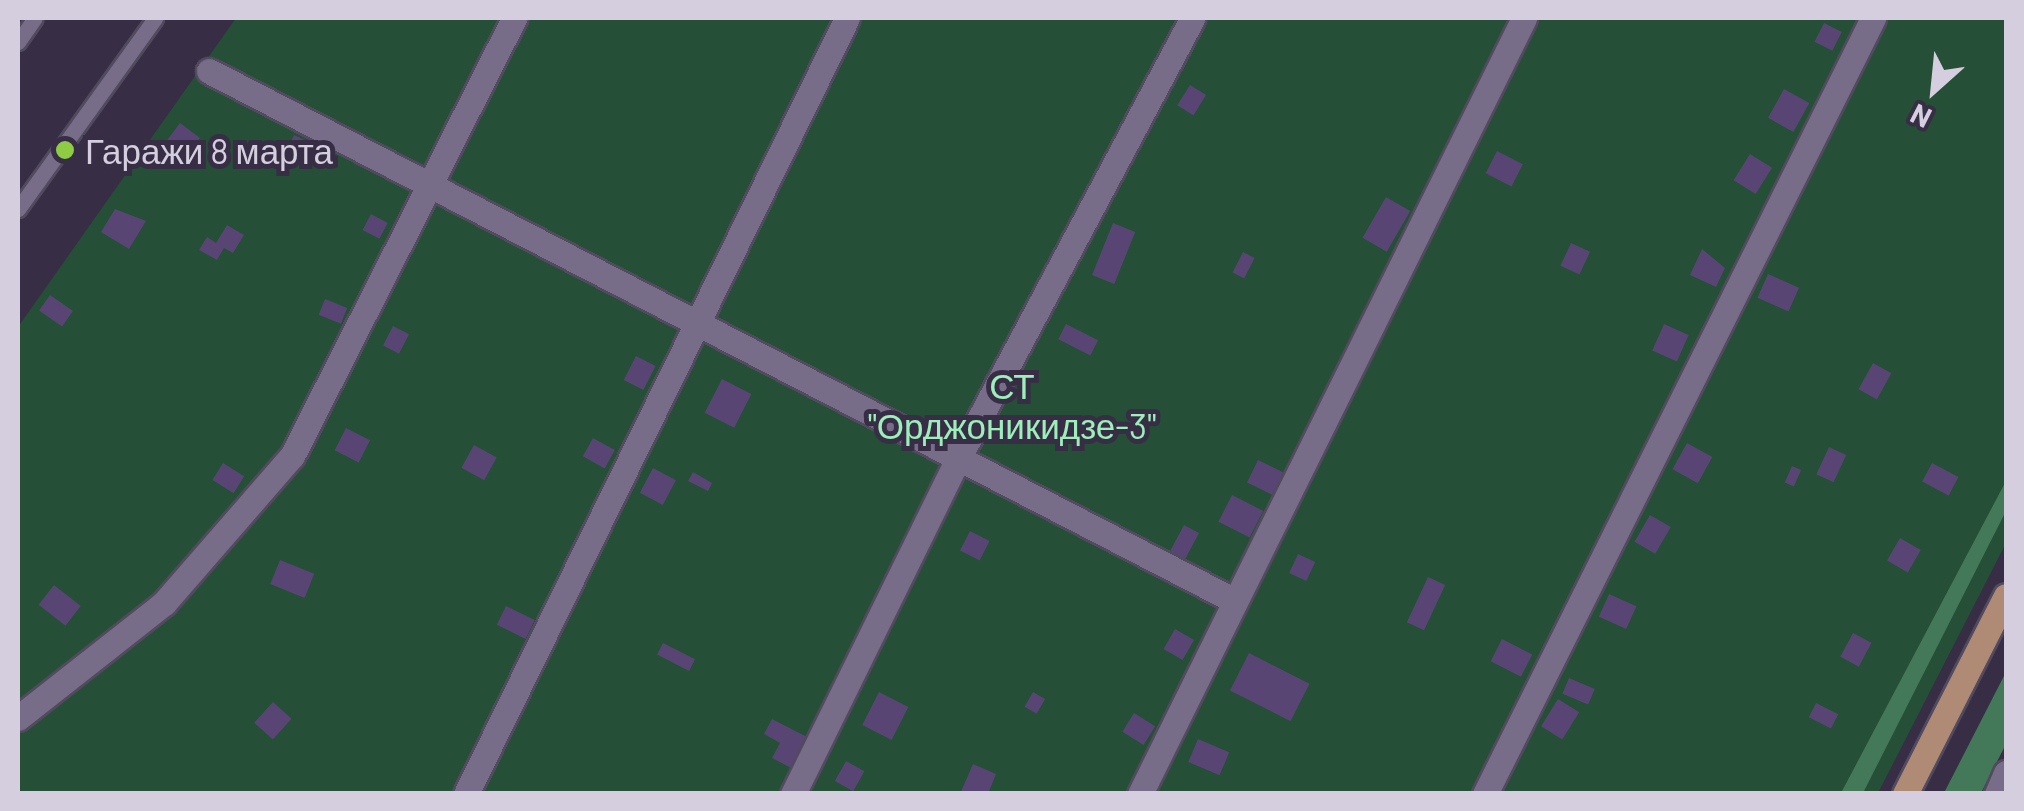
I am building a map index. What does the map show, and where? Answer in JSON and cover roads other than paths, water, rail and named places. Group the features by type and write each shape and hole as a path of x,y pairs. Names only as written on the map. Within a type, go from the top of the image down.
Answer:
{"main road":[{"path":"1905,794 2006,596"}],"street":[{"path":"18,718 164,603 292,456 514,18"},
{"path":"466,794 848,18"},
{"path":"792,794 958,459 1192,18"},
{"path":"1140,794 1524,18"},
{"path":"1485,794 1873,18"},
{"path":"209,71 1235,601"},
{"path":"1996,794 2006,773"}],"lane":[{"path":"18,42 34,18"},
{"path":"18,209 156,18"}],"place":[{"name":"Гаражи 8 марта","path":"65,150"}],"park label":[{"name":"СТ \"Орджоникидзе-3\"","path":"1012,405"}]}
